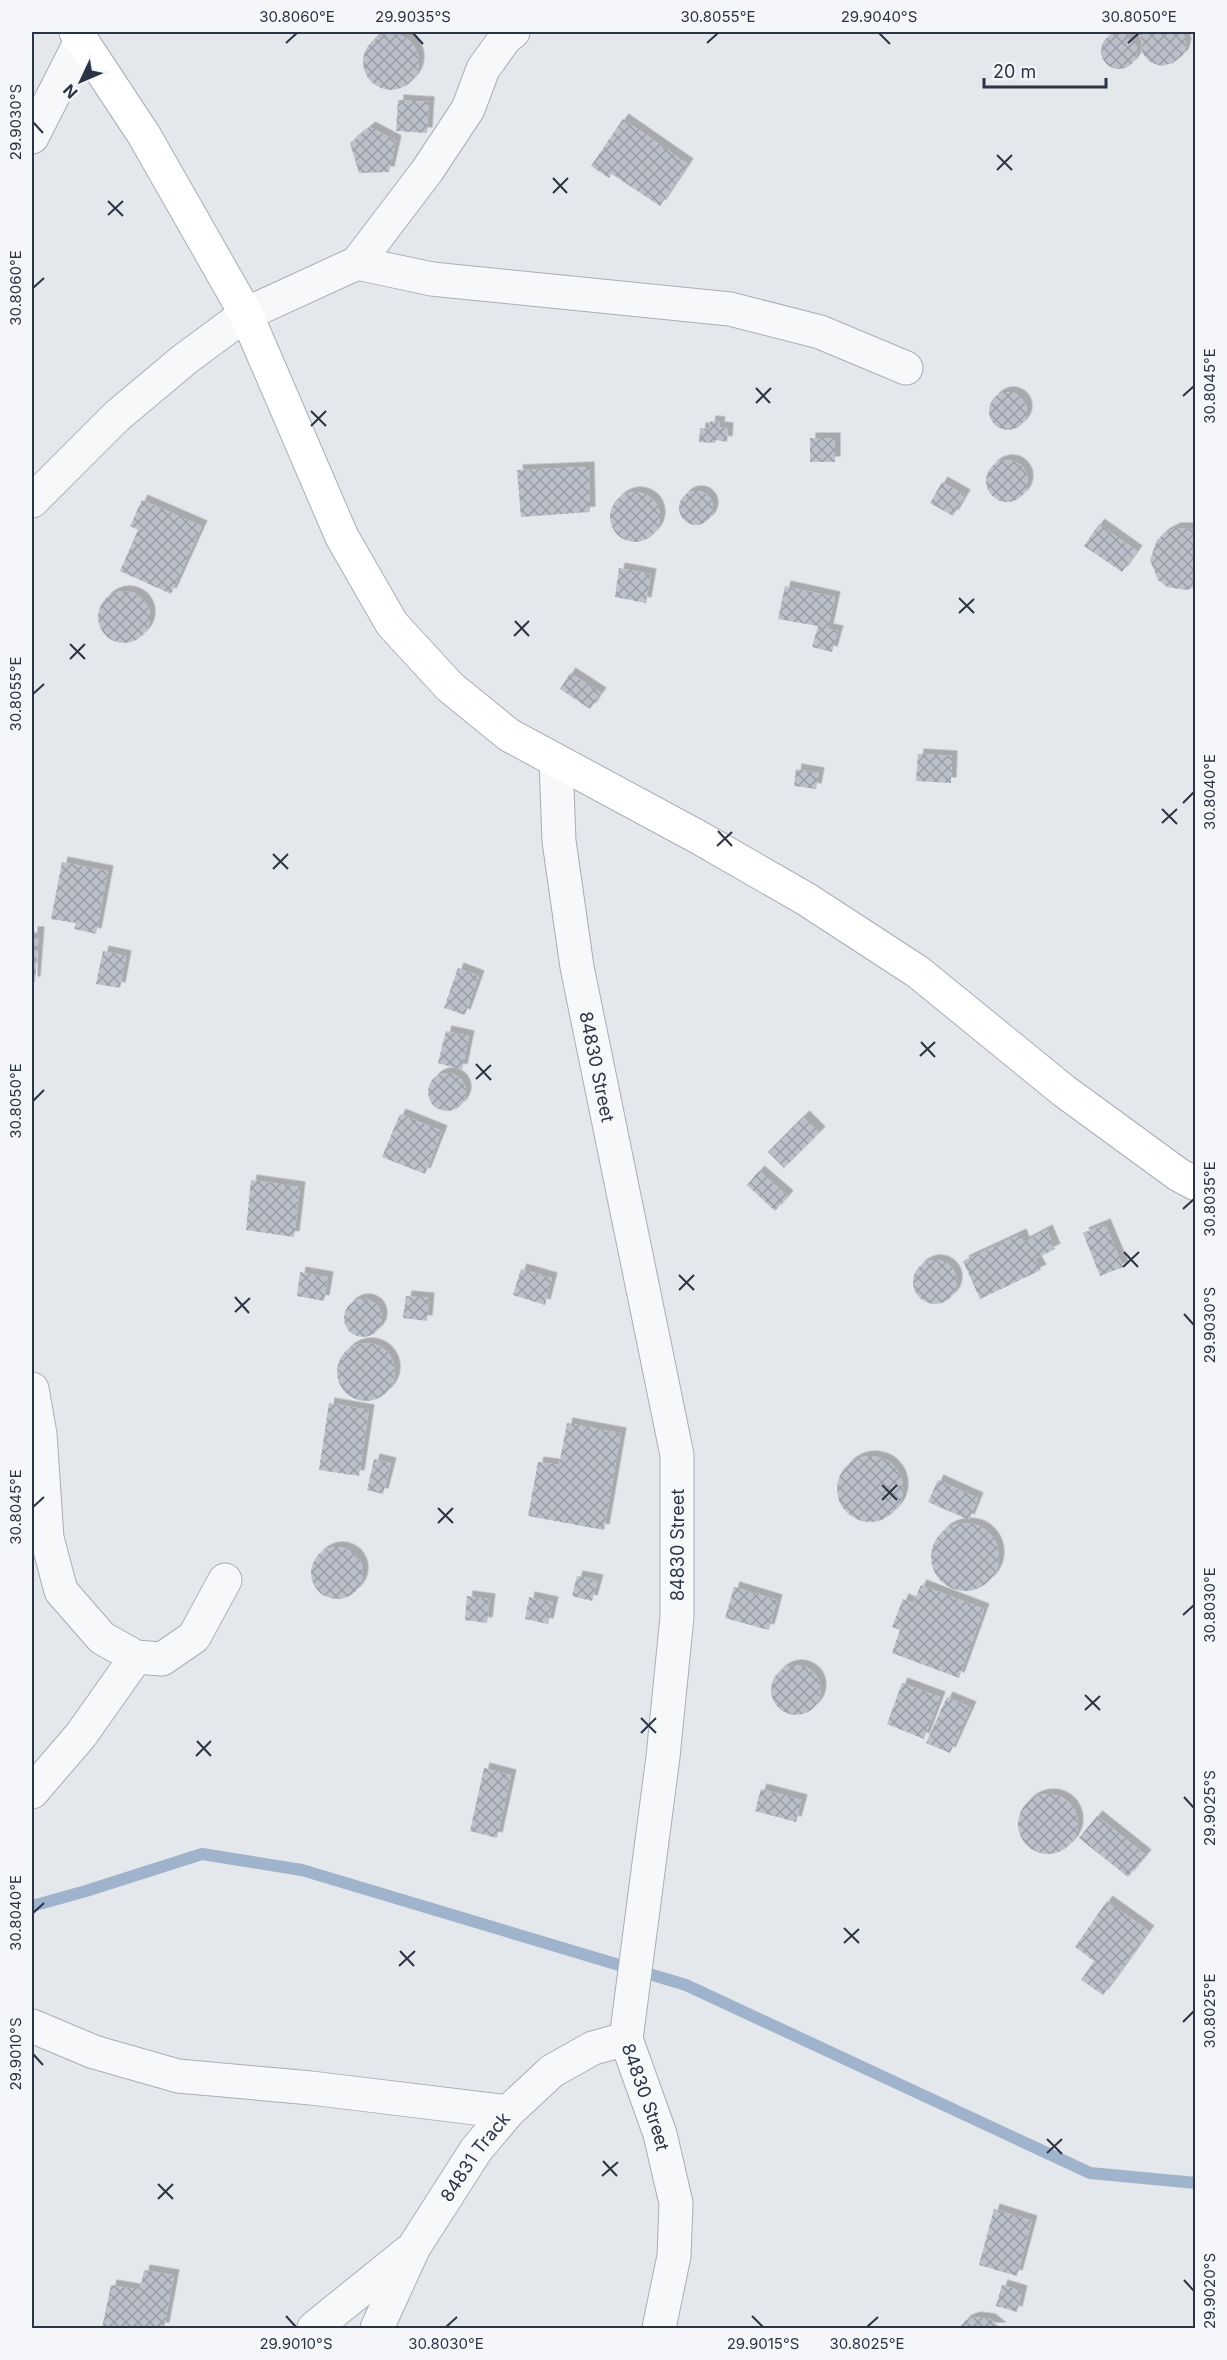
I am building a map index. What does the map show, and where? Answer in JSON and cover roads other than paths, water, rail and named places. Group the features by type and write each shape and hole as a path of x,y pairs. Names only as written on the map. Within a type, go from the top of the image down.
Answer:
{"street":[{"path":"32,501 117,416 185,358 246,314 357,263 427,171 468,109 483,69 506,37 513,32"},
{"path":"32,137 79,35"},
{"path":"79,35 144,135 246,314 342,537 392,624 458,694 509,735 796,893 918,972 1064,1091 1179,1175 1196,1184"},
{"path":"357,263 432,279 730,309 820,332 906,368"},
{"name":"84830 Street","path":"556,761 559,841 577,967 676,1455 677,1617 663,1757 626,2039 660,2134 676,2203 674,2256 659,2328"},
{"path":"32,1389 40,1434 47,1538 61,1591 102,1638 136,1657 162,1659 194,1637 225,1580"},
{"path":"32,1792 81,1735 136,1657"},
{"path":"32,2026 94,2052 178,2076 311,2088 508,2112"},
{"name":"84831 Track","path":"377,2328 414,2247 476,2150 508,2112 552,2071 593,2048 626,2039"},
{"path":"314,2328 414,2247"}],"waterway":[{"path":"32,1906 202,1854 302,1870 686,1985 1090,2173 1196,2183"}]}
